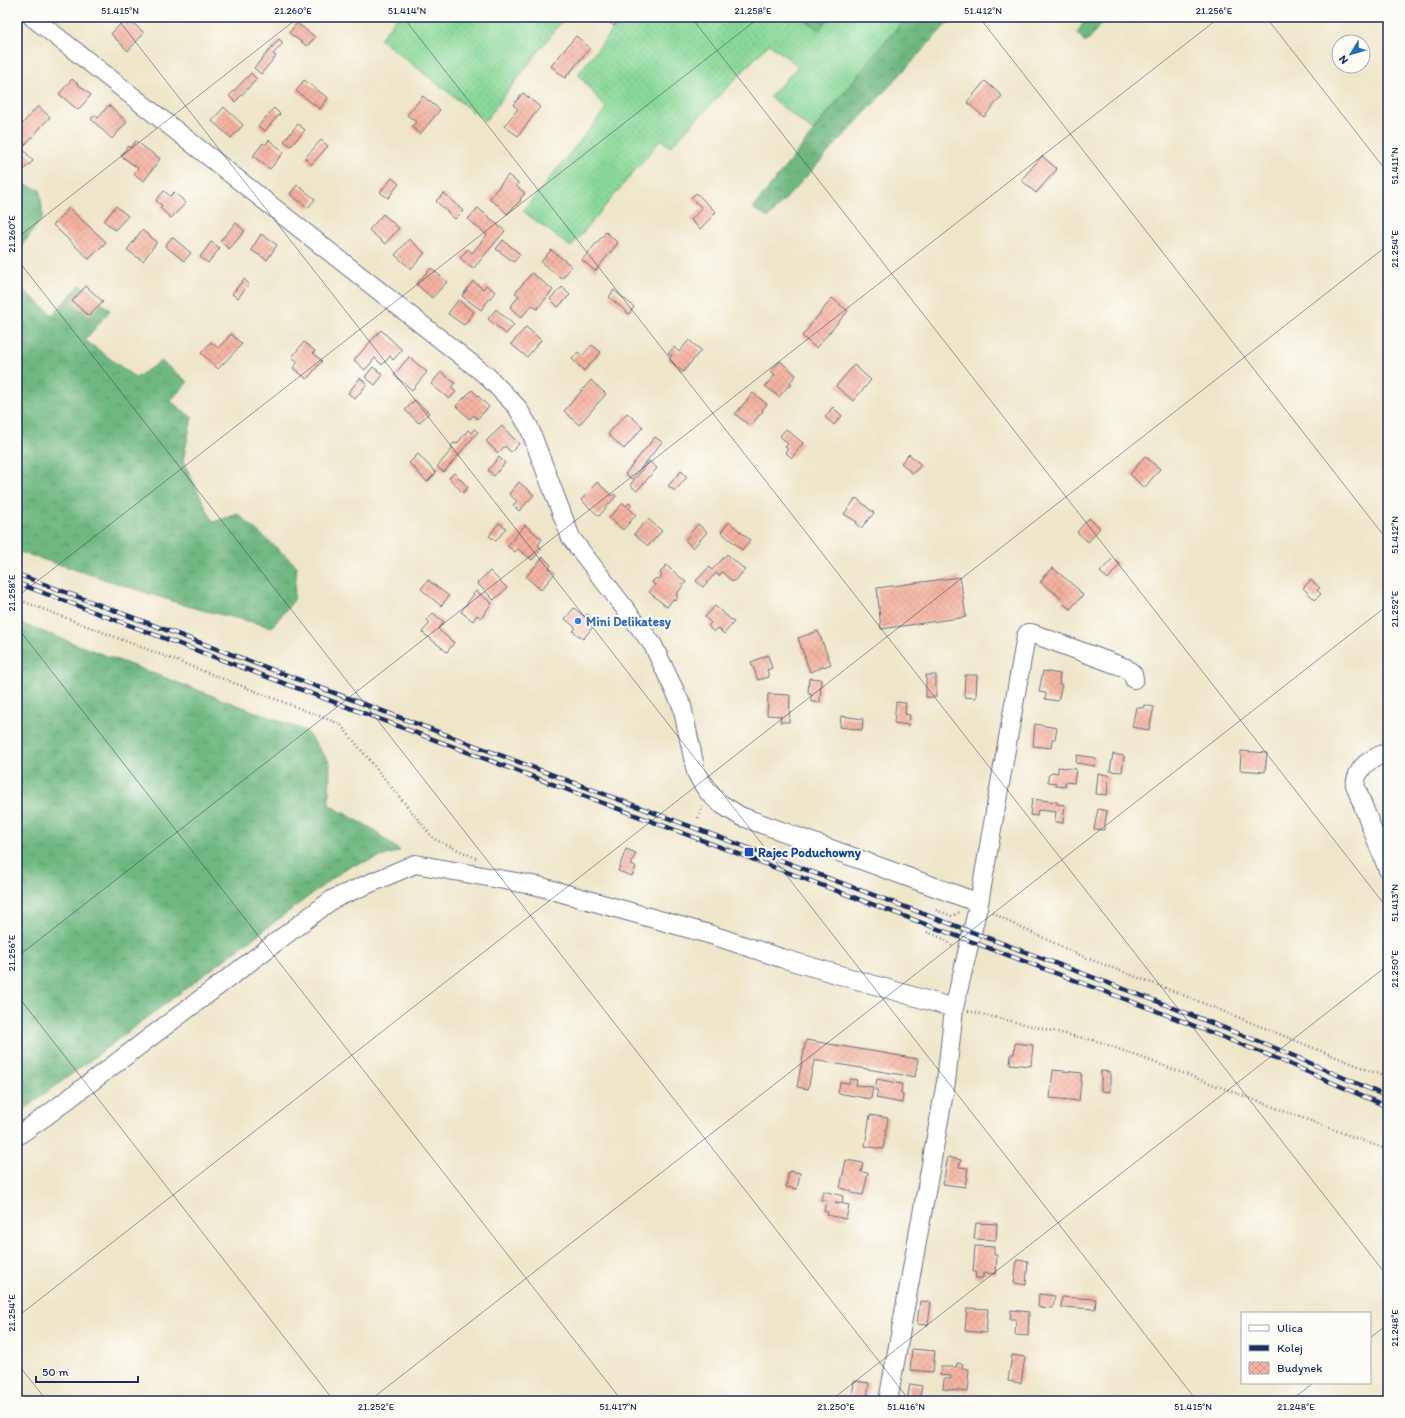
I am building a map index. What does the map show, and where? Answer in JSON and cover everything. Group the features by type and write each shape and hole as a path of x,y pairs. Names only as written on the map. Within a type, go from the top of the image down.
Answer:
{"street":[{"path":"32,17 487,376 517,407 529,428 571,538 653,645 682,706 696,772 709,793 740,816 979,903"},
{"path":"888,1401 946,1082 954,1008 979,903 1026,634 1031,633 1126,668 1133,674 1134,680"},
{"path":"1388,752 1375,757 1360,769 1356,777 1355,785 1388,870"},
{"path":"17,1136 46,1116 333,900 415,864 538,886 712,935 781,958 954,1008"}],"path":[{"path":"17,599 340,724 434,839 482,861"},
{"path":"979,903 1007,921 1084,957 1173,991 1388,1078"},
{"path":"927,932 944,939 965,958"},
{"path":"954,1008 1100,1042 1388,1150"}],"green space":[{"path":"397,17 565,17 485,121 380,39"},
{"path":"623,17 802,17 819,30 830,17 907,17 874,55 813,131 770,97 798,66 769,44 670,147 661,139 571,247 523,211 606,109 578,74"},
{"path":"802,17 830,17 819,30"},
{"path":"907,17 953,17 768,218 753,208 874,55"},
{"path":"1087,17 1106,17 1086,43 1077,33"},
{"path":"17,182 40,190 43,217 17,252"},
{"path":"17,284 52,315 80,285 110,310 85,340 136,378 161,361 188,382 170,401 192,417 183,461 213,522 238,514 297,566 294,600 272,627 194,608 17,551"},
{"path":"17,622 306,731 330,763 329,805 371,828 400,851 348,867 17,1115"}],"building":[{"path":"127,17 144,33 128,51 111,34"},
{"path":"603,17 621,17 614,26"},
{"path":"297,23 315,37 307,46 289,33"},
{"path":"576,36 590,48 565,78 551,66"},
{"path":"279,39 283,43 273,54 276,56 261,74 254,68"},
{"path":"251,73 257,79 235,102 229,96"},
{"path":"72,79 91,95 78,110 59,94"},
{"path":"304,80 328,98 320,109 296,91"},
{"path":"985,81 1002,96 984,117 967,102"},
{"path":"523,93 540,107 518,136 504,126 518,109 513,105"},
{"path":"423,96 440,110 420,134 412,127 416,122 407,115"},
{"path":"109,105 127,122 112,139 91,119 95,115 98,118"},
{"path":"38,106 50,117 24,146 17,140 17,130"},
{"path":"224,107 243,125 231,138 212,121"},
{"path":"274,108 280,114 265,131 258,126"},
{"path":"298,124 305,130 291,146 284,141"},
{"path":"269,140 284,152 270,169 253,156 263,143 265,145"},
{"path":"321,140 328,146 311,165 305,158"},
{"path":"136,141 160,159 144,181 134,174 138,168 121,156 128,146 130,148"},
{"path":"17,142 33,161 23,170 17,163"},
{"path":"1042,156 1057,169 1036,193 1021,180"},
{"path":"508,175 519,184 516,186 525,193 520,199 521,200 507,214 489,199"},
{"path":"392,178 399,184 388,198 380,192"},
{"path":"297,185 315,199 308,208 290,194"},
{"path":"164,191 170,196 174,192 186,203 171,218 160,208 162,206 156,200"},
{"path":"444,193 463,211 455,219 436,201"},
{"path":"696,193 716,212 700,229 691,220 702,208 691,198"},
{"path":"116,206 128,216 115,230 104,221"},
{"path":"69,208 106,242 89,259 53,225"},
{"path":"478,208 505,231 473,269 460,258 468,249 472,253 487,235 468,219"},
{"path":"383,214 399,228 385,244 369,230"},
{"path":"236,223 245,231 229,249 220,241"},
{"path":"142,230 157,242 143,261 127,250"},
{"path":"606,232 618,243 595,271 582,260"},
{"path":"261,234 277,245 267,260 251,250"},
{"path":"172,237 191,253 184,261 165,246"},
{"path":"409,239 425,253 411,269 395,255"},
{"path":"503,240 520,254 514,262 496,249"},
{"path":"211,242 220,248 208,263 200,257"},
{"path":"551,250 572,266 562,279 541,262"},
{"path":"431,268 447,282 432,298 416,284"},
{"path":"532,273 553,290 537,309 532,305 521,318 510,307 519,296 515,293"},
{"path":"244,279 249,284 238,298 232,294"},
{"path":"473,281 483,289 486,285 495,292 481,310 462,296"},
{"path":"86,286 103,302 89,316 72,301"},
{"path":"562,287 570,295 558,307 550,299"},
{"path":"614,290 634,307 629,314 609,297"},
{"path":"832,298 848,311 816,348 802,336"},
{"path":"458,300 474,312 464,325 448,314"},
{"path":"496,309 514,325 506,334 488,319"},
{"path":"526,327 541,340 527,357 511,344"},
{"path":"381,330 402,350 393,360 390,356 382,365 375,358 365,370 354,360"},
{"path":"231,334 242,344 218,369 201,353 211,342 218,348"},
{"path":"689,340 701,350 683,372 669,360 672,356 668,354 674,347 679,352"},
{"path":"304,342 315,351 313,353 322,361 307,379 293,368 298,362 292,357"},
{"path":"592,345 601,352 584,371 572,359 578,352 582,356"},
{"path":"409,357 427,372 412,390 394,375"},
{"path":"780,361 796,375 790,382 792,384 790,387 788,386 779,397 765,386 775,375 771,371"},
{"path":"854,365 871,380 853,401 836,386"},
{"path":"373,367 383,375 375,385 365,377"},
{"path":"441,372 455,383 451,388 456,392 449,399 431,384"},
{"path":"360,378 367,384 355,399 348,393"},
{"path":"591,380 606,394 579,425 564,411"},
{"path":"472,390 489,407 477,419 474,415 470,419 456,406"},
{"path":"753,393 767,404 750,426 735,414"},
{"path":"415,400 429,413 419,423 405,410"},
{"path":"833,407 842,416 834,425 825,417"},
{"path":"627,413 643,427 624,449 608,434"},
{"path":"502,426 519,444 511,452 505,446 498,453 486,441"},
{"path":"474,429 478,432 444,472 437,467 453,448 451,446 454,443 457,444 468,430 471,433"},
{"path":"786,429 803,443 792,458 785,452 788,449 785,447 788,444 780,436"},
{"path":"655,437 662,442 632,479 625,474"},
{"path":"418,454 436,473 427,482 409,463"},
{"path":"909,454 921,465 913,474 901,463"},
{"path":"1145,456 1160,469 1144,488 1130,474"},
{"path":"499,457 505,463 494,476 488,470"},
{"path":"649,461 657,468 637,491 630,485"},
{"path":"681,471 687,477 675,491 668,486"},
{"path":"454,473 468,487 463,493 449,478"},
{"path":"519,482 534,495 519,511 513,505 517,501 509,494"},
{"path":"597,482 612,496 614,494 616,496 599,516 581,500"},
{"path":"856,498 874,513 861,528 856,524 857,522 844,514"},
{"path":"623,503 626,506 629,503 632,505 629,508 636,515 623,530 609,518"},
{"path":"1089,518 1100,528 1088,542 1077,532"},
{"path":"648,519 662,531 648,546 634,534"},
{"path":"729,522 750,540 742,550 721,532"},
{"path":"499,523 506,528 496,541 489,536"},
{"path":"698,524 707,532 693,548 685,540"},
{"path":"525,525 542,539 538,545 542,549 532,560 518,549 515,552 507,546"},
{"path":"727,554 745,570 733,582 722,572 719,576 716,573 703,587 696,581 709,567 712,570"},
{"path":"543,557 551,565 549,568 555,573 541,590 526,577"},
{"path":"1113,558 1120,564 1108,579 1100,572"},
{"path":"666,565 686,582 676,595 678,597 675,601 673,599 667,607 649,592 655,585 652,582 656,578 658,580 662,576 660,573"},
{"path":"1053,568 1083,595 1070,609 1062,603 1064,601 1040,582 1044,578 1043,577"},
{"path":"490,571 507,588 494,600 477,583"},
{"path":"960,577 966,617 881,629 877,588"},
{"path":"428,580 449,596 441,606 421,589"},
{"path":"1311,580 1320,588 1317,590 1321,594 1315,600 1303,588"},
{"path":"476,591 492,603 481,618 477,615 473,621 461,612"},
{"path":"715,606 734,622 724,634 718,628 714,632 708,626 711,623 705,617"},
{"path":"574,608 585,617 587,614 597,622 583,639 573,631 576,628 565,619"},
{"path":"433,613 444,622 438,629 454,643 447,652 422,632 430,623 427,620"},
{"path":"818,631 831,664 810,672 798,638"},
{"path":"768,655 772,668 767,670 769,677 758,680 751,662"},
{"path":"1043,671 1060,674 1059,684 1062,685 1058,701 1045,699 1046,693 1039,692"},
{"path":"926,675 936,675 936,697 926,697"},
{"path":"965,675 977,675 976,698 964,697"},
{"path":"809,678 821,679 820,702 811,702 811,694 808,694"},
{"path":"768,694 790,695 789,722 780,722 781,716 767,715"},
{"path":"896,702 906,703 905,714 910,715 909,725 894,723"},
{"path":"1144,705 1154,707 1149,730 1132,727 1136,707 1143,708"},
{"path":"841,716 863,719 862,730 840,727"},
{"path":"1035,724 1057,728 1055,739 1052,739 1051,748 1033,746"},
{"path":"1241,751 1267,753 1265,772 1240,770"},
{"path":"1113,754 1124,756 1122,772 1110,771"},
{"path":"1077,755 1096,758 1095,766 1076,763"},
{"path":"1058,767 1076,769 1074,783 1065,782 1065,787 1056,786 1056,783 1048,782 1048,776 1053,772 1058,773"},
{"path":"1098,774 1109,775 1107,795 1096,794"},
{"path":"1032,799 1057,802 1057,804 1065,805 1063,823 1055,822 1056,812 1038,810 1037,816 1030,815"},
{"path":"1098,809 1107,811 1104,830 1094,829"},
{"path":"626,849 636,853 631,865 636,867 632,876 618,871"},
{"path":"806,1040 918,1059 915,1077 814,1061 808,1089 797,1087"},
{"path":"1015,1043 1033,1045 1031,1066 1010,1064 1011,1054 1014,1054"},
{"path":"1053,1070 1082,1073 1079,1101 1050,1098"},
{"path":"1101,1071 1110,1072 1110,1092 1101,1091"},
{"path":"850,1079 857,1080 856,1085 873,1087 871,1099 838,1093 840,1082 849,1083"},
{"path":"877,1079 902,1084 902,1103 876,1098 878,1091 875,1090"},
{"path":"870,1115 888,1118 883,1149 865,1146"},
{"path":"948,1157 961,1160 959,1167 968,1168 965,1187 943,1184"},
{"path":"846,1160 863,1163 861,1172 868,1173 863,1195 851,1193 851,1191 840,1188"},
{"path":"789,1171 800,1173 797,1189 786,1187"},
{"path":"823,1191 843,1196 842,1203 835,1202 849,1205 846,1219 827,1215 828,1212 824,1211 826,1201 821,1200"},
{"path":"976,1223 997,1224 996,1240 974,1239"},
{"path":"975,1246 994,1247 994,1255 997,1255 996,1274 983,1273 983,1278 975,1278 976,1272 973,1272"},
{"path":"1017,1260 1028,1261 1026,1285 1014,1283"},
{"path":"1039,1294 1055,1296 1053,1308 1038,1307"},
{"path":"1062,1297 1096,1299 1095,1309 1061,1307"},
{"path":"920,1301 931,1302 928,1325 917,1324"},
{"path":"967,1308 988,1309 986,1333 965,1331"},
{"path":"1011,1310 1029,1312 1028,1336 1015,1335 1016,1319 1010,1319"},
{"path":"912,1349 935,1351 933,1372 910,1370"},
{"path":"1012,1355 1025,1357 1021,1383 1008,1381"},
{"path":"957,1363 963,1364 962,1368 969,1369 968,1392 943,1389 944,1379 951,1379 951,1376 940,1375 941,1367 956,1367"},
{"path":"854,1381 869,1383 867,1400 852,1398"},
{"path":"910,1384 922,1386 919,1401 907,1401"}],"railway":[{"path":"17,574 1156,1001 1280,1050 1388,1097"},
{"path":"17,583 1154,1010 1278,1059 1388,1107"}],"place":[{"name":"Mini Delikatesy","path":"578,621"},
{"name":"Rajec Poduchowny","path":"749,852"}]}
